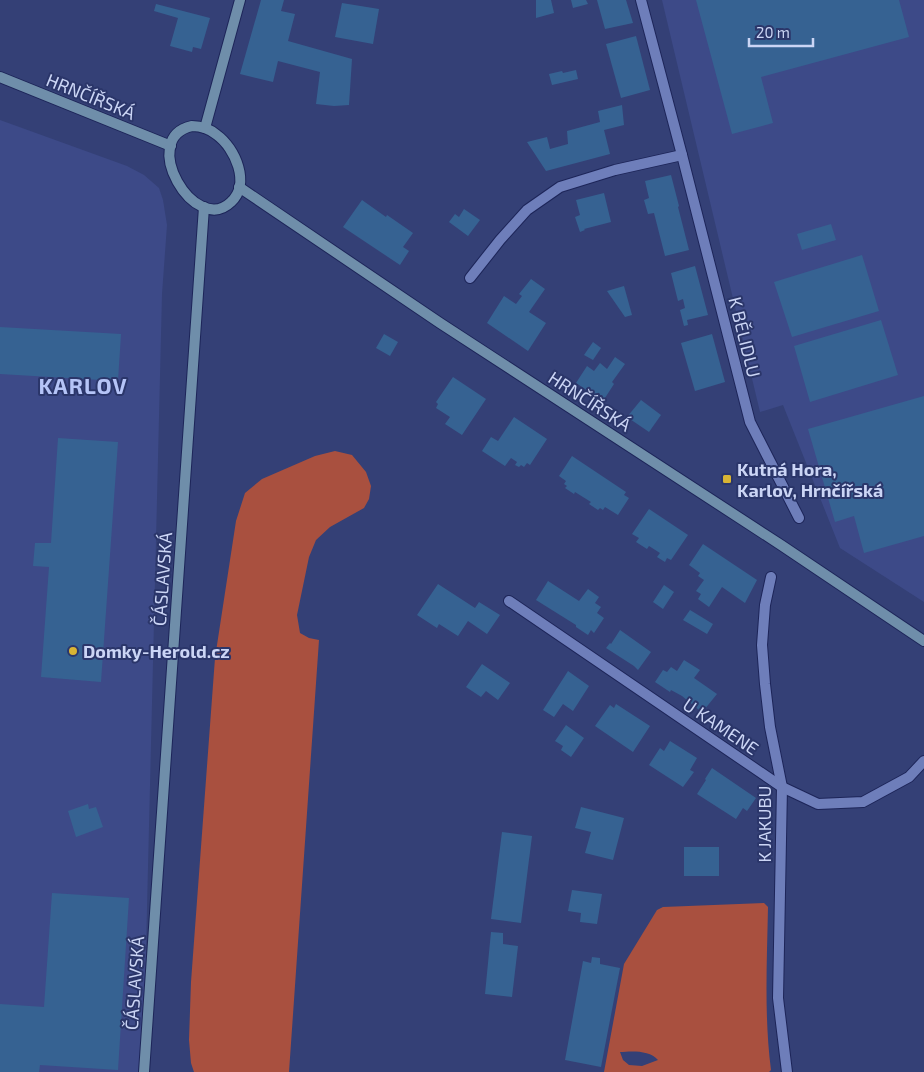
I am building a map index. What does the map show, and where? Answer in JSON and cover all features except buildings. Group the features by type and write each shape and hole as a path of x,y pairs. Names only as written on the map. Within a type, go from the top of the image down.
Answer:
{"main road":[{"path":"205,128 240,0"},
{"name":"HRNČÍŘSKÁ","path":"0,77 171,146"},
{"path":"196,126 205,128 217,135 231,150 239,171 239,187 236,196 226,206 215,209 204,207 189,198 177,183 169,158 171,146 176,136 184,128 196,126"},
{"name":"HRNČÍŘSKÁ","path":"239,187 448,328 773,540 924,642"},
{"name":"ČÁSLAVSKÁ","path":"144,1072 204,207"}],"street":[{"name":"K BĚLIDLU","path":"641,0 750,422 799,518"},
{"path":"470,278 527,210 560,187 615,170 682,155"},
{"name":"K JAKUBU","path":"771,578 765,605 762,645 770,727 782,787 778,998 787,1072"},
{"name":"U KAMENE","path":"510,601 782,787 818,804 863,802 909,778 924,761"}],"shaded area":[{"path":"662,0 924,0 924,602 840,548 783,405 760,412"},
{"path":"0,120 127,166 144,175 159,188 167,225 162,294 143,1072 0,1072"},
{"path":"335,451 352,455 366,472 371,486 369,499 364,508 330,527 316,540 309,557 297,615 300,633 309,638 319,640 289,1072 194,1072 191,1063 189,1040 191,982 215,658 236,521 245,493 262,479 315,456"},
{"path":"764,903 768,907 767,1009 771,1070 769,1072 604,1072 624,964 657,910 663,907","holes":["635,1051 646,1053 658,1060 642,1066 629,1065 623,1060 620,1052"]}],"place":[{"name":"Kutná Hora, Karlov, Hrnčířská","path":"727,479"},
{"name":"Domky-Herold.cz","path":"73,651"}],"district":[{"name":"KARLOV","path":"83,385"}]}
